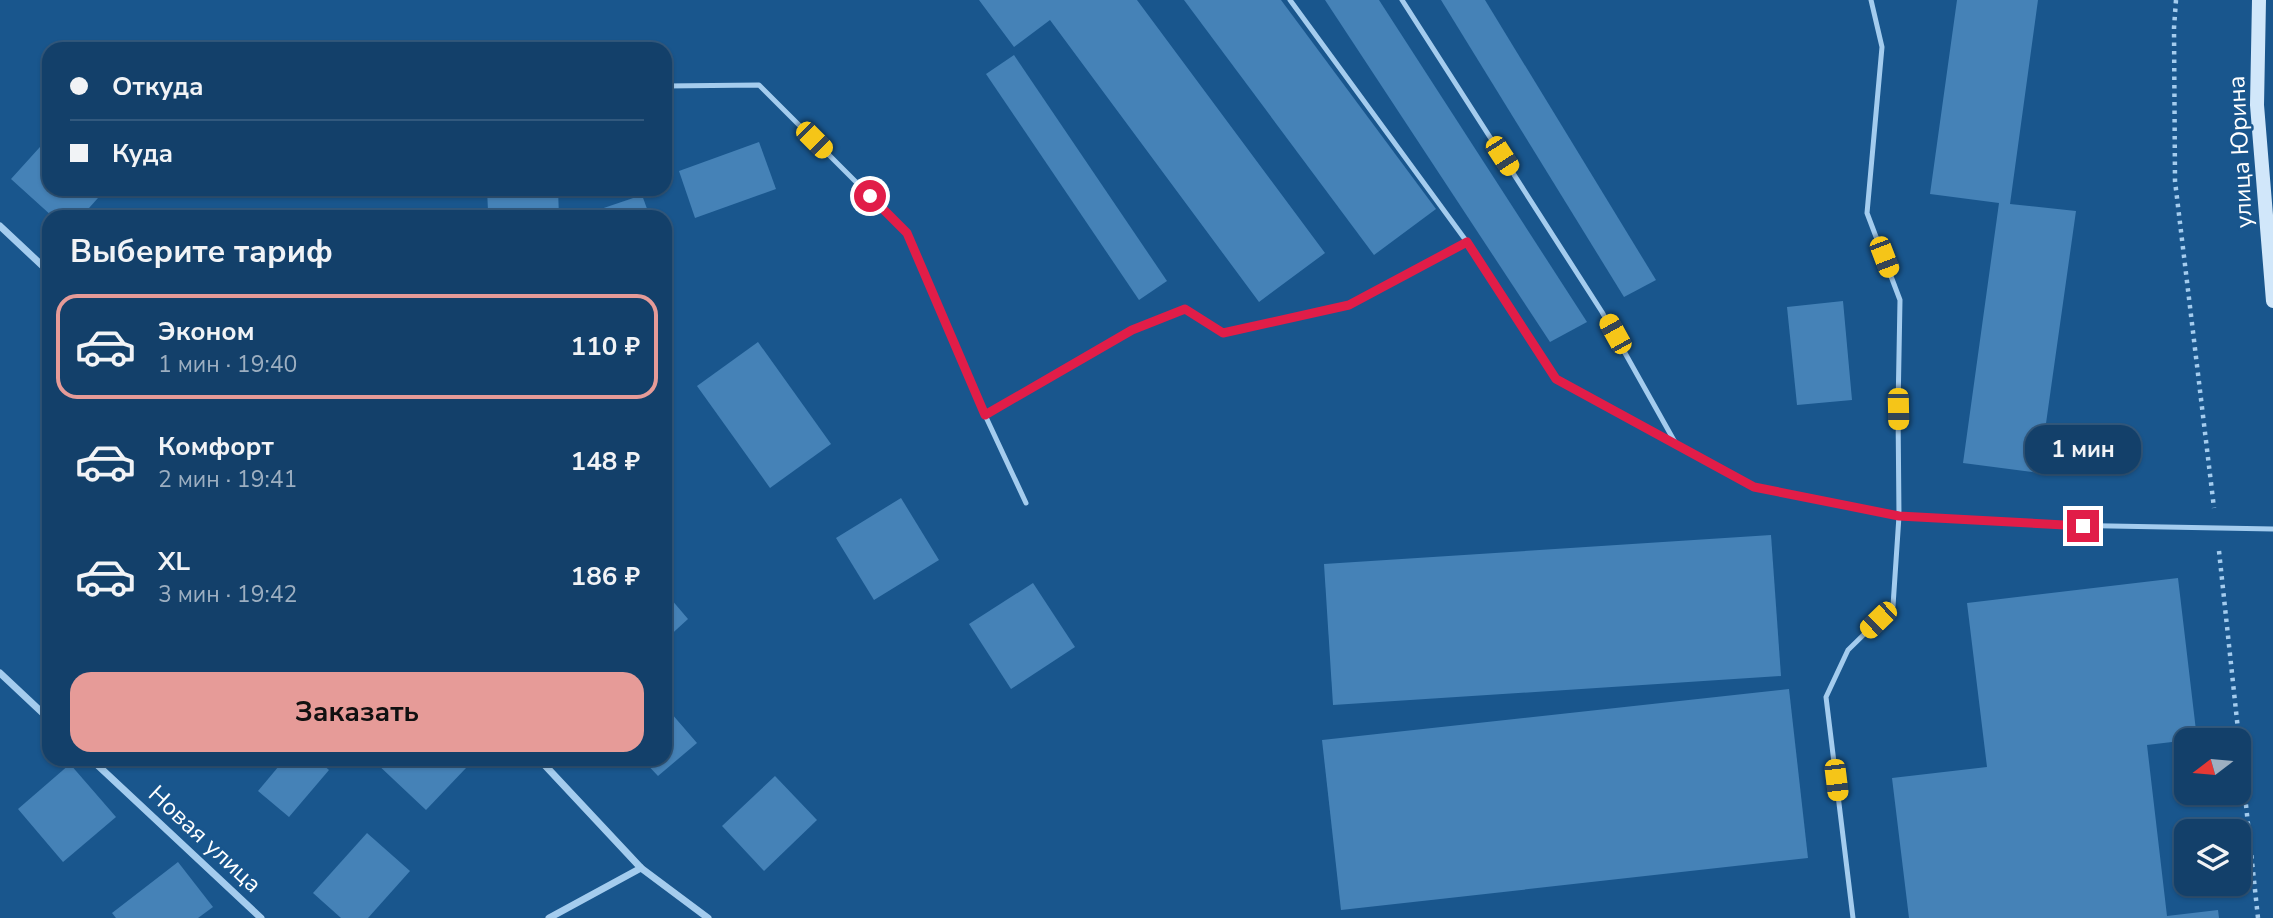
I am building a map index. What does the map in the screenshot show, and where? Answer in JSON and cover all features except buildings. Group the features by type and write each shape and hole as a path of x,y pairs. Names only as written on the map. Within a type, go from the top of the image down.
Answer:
{"main road":[{"name":"улица Юрина","path":"2259,0 2258,105 2273,301"}],"street":[{"path":"0,226 42,265"},
{"path":"0,673 42,712"},
{"name":"Новая улица","path":"98,766 261,918"},
{"path":"546,766 641,868 708,918"},
{"path":"549,918 641,868"}],"lane":[{"path":"1290,0 1467,242 1556,379 1754,487 1899,516 2057,525 2273,529"},
{"path":"1402,0 1602,312 1676,444"},
{"path":"1853,918 1826,697 1848,649 1893,606 1899,516 1900,300 1867,213 1882,47 1871,0"},
{"path":"672,86 759,85 907,233 1026,503"},
{"path":"985,415 1132,330 1185,309 1223,333 1349,305 1467,242"}],"path":[{"path":"2176,0 2175,181 2217,527 2258,918"}],"route":[{"path":"870,196 907,233 985,415 1132,330 1185,309 1223,333 1349,305 1467,242 1556,379 1754,487 1899,516 2083,526"}]}
